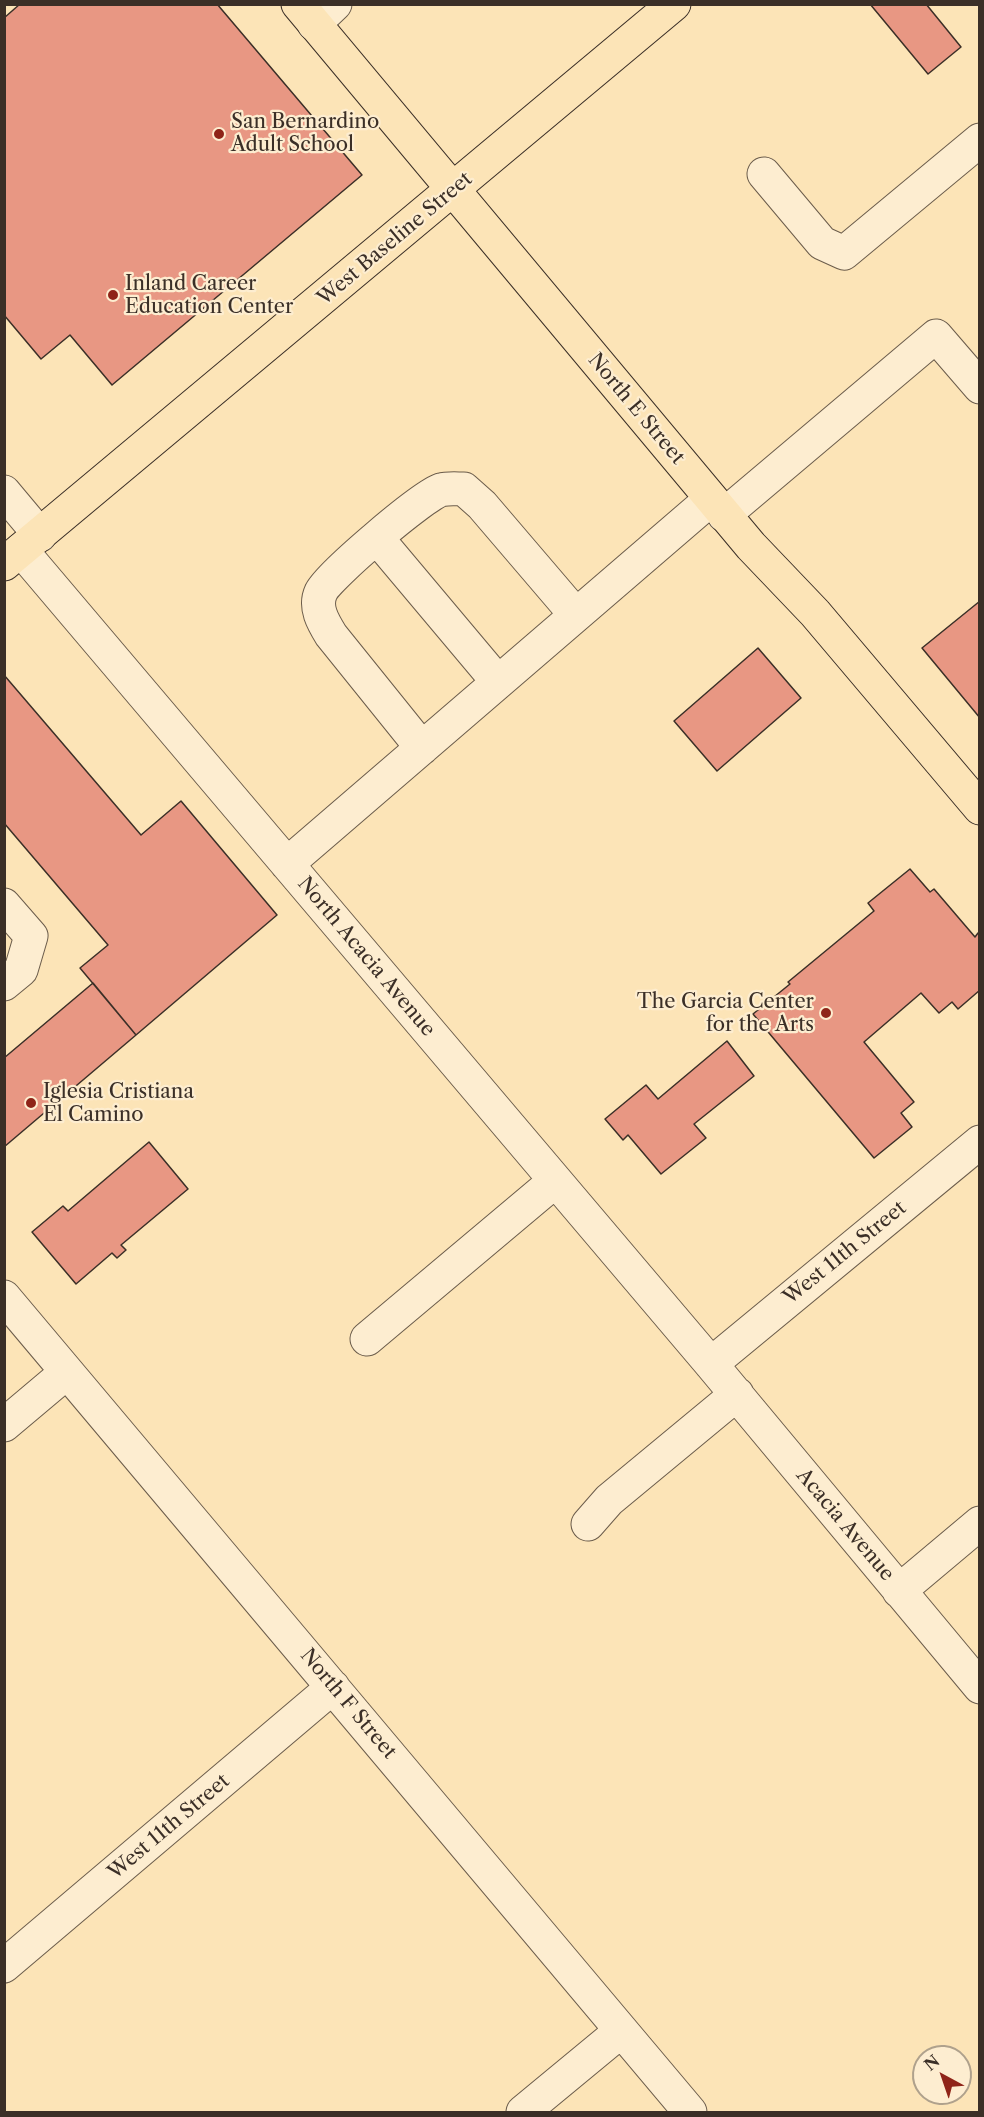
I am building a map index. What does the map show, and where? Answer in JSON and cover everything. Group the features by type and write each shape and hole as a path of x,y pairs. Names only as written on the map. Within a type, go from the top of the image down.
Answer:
{"main road":[{"name":"West Baseline Street","path":"22,550 674,4"},
{"name":"North E Street","path":"316,11 454,190 718,507 751,546 815,613 978,803"}],"street":[{"path":"764,174 822,243 844,253 980,140"},
{"path":"287,864 576,615 936,336 980,387"},
{"path":"422,748 331,635 319,614 320,592 334,575 418,503 440,490 464,489 482,505 576,615"},
{"name":"North Acacia Avenue","path":"4,492 22,550 711,1364"},
{"path":"377,538 498,682"},
{"path":"4,905 31,936 21,970 4,984"},
{"name":"West 11th Street","path":"711,1364 980,1142"},
{"path":"367,1339 555,1181"},
{"name":"North F Street","path":"4,1297 690,2112"},
{"name":"Acacia Avenue","path":"711,1364 980,1687"},
{"path":"4,1425 67,1372"},
{"path":"588,1524 609,1500 737,1394"},
{"path":"899,1591 980,1522"},
{"name":"West 11th Street","path":"4,1966 333,1687"},
{"path":"523,2112 621,2031"}],"building":[{"name":"Inland Career Education Center","path":"20,4 217,4 362,175 112,385 70,335 41,359 4,315 4,18"},
{"path":"870,4 926,4 961,47 928,74"},
{"path":"980,601 980,718 922,648"},
{"path":"758,648 801,698 717,771 674,721"},
{"path":"4,675 141,835 181,801 277,915 136,1035 80,968 108,945 4,823"},
{"name":"The Garcia Center for the Arts","path":"910,869 930,892 934,889 975,937 978,933 980,934 980,990 958,1009 952,1002 939,1013 921,993 864,1042 914,1102 901,1113 912,1127 874,1158 753,1014 874,911 868,903"},
{"name":"Iglesia Cristiana El Camino","path":"93,983 136,1035 4,1147 4,1058"},
{"path":"727,1041 754,1076 694,1124 706,1138 661,1174 628,1135 623,1140 605,1119 646,1085 658,1099"},
{"path":"149,1142 188,1189 121,1245 126,1250 117,1258 112,1253 76,1284 32,1232 63,1206 68,1211"}],"place":[{"name":"San Bernardino Adult School","path":"219,134"},
{"name":"Inland Career Education Center","path":"113,295"},
{"name":"The Garcia Center for the Arts","path":"826,1013"},
{"name":"Iglesia Cristiana El Camino","path":"31,1103"}]}
